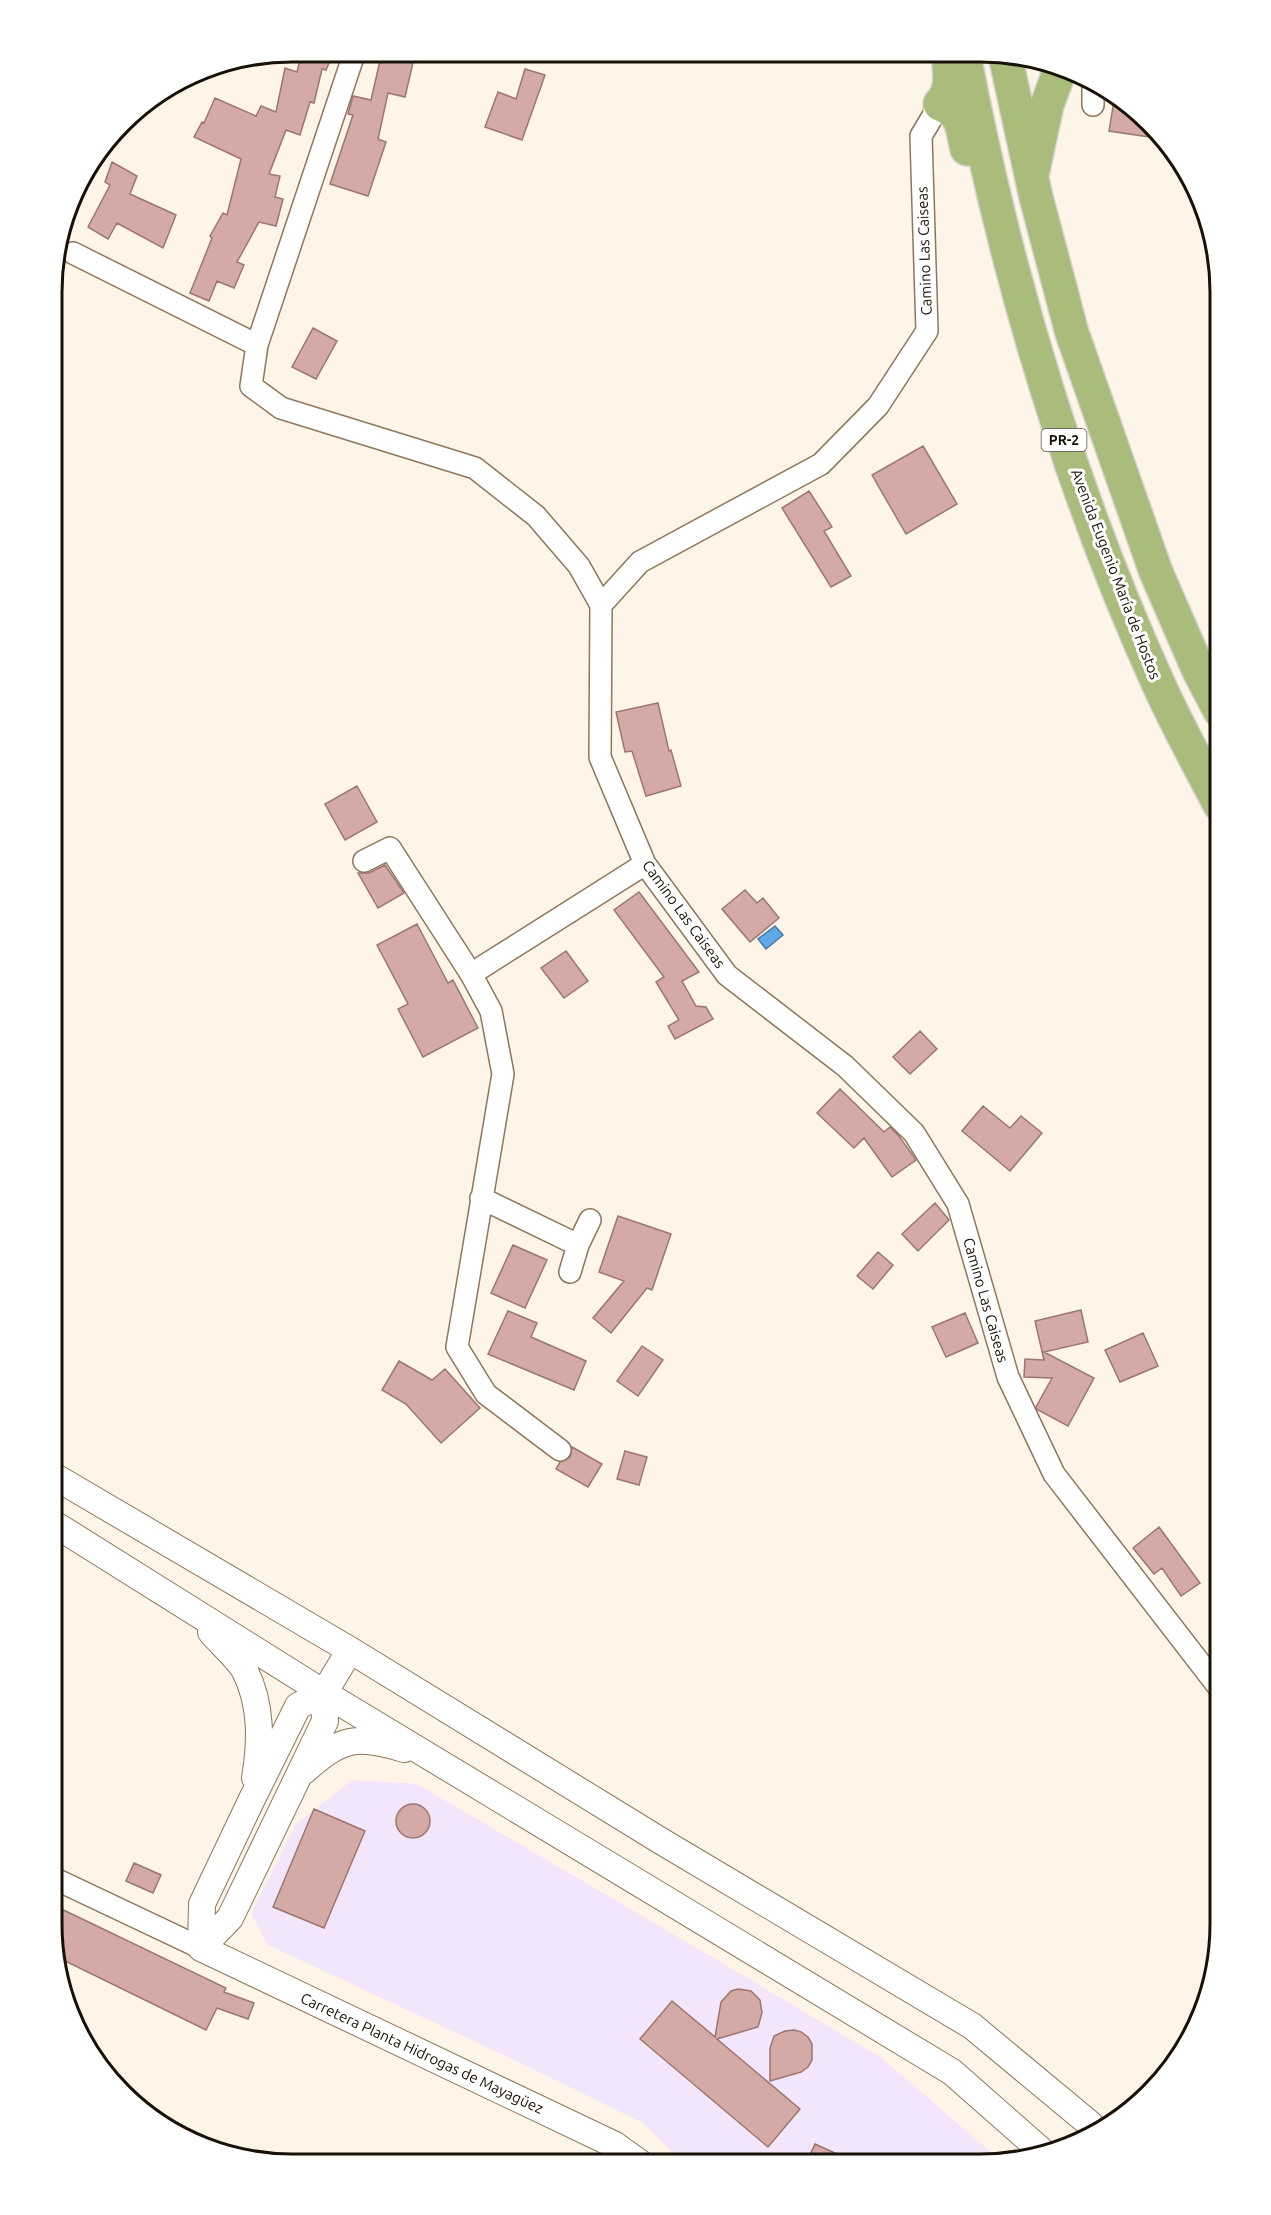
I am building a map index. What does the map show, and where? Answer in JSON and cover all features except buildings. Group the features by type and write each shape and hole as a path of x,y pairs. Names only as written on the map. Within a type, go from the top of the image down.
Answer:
{"highway":[{"path":"949,62 950,74 947,97 940,104 950,108 960,117 984,210 1005,236"},
{"name":"Avenida Eugenio María de Hostos","path":"966,62 1024,314 1078,483 1159,684 1210,785"},
{"name":"PR-2","path":"1007,63 1031,178 1072,333 1156,572 1210,691"},
{"path":"1031,178 1047,105 1058,75"}],"street":[{"path":"352,62 257,345 251,386 281,408 475,468 536,516 579,566 601,605"},
{"path":"1093,91 1093,105"},
{"name":"Camino Las Caiseas","path":"940,104 921,135 927,331 879,406 821,464 640,562 601,605 600,757 645,864 727,975 845,1066 914,1133 958,1204 1008,1377 1054,1474 1210,1676"},
{"path":"73,253 257,345"},
{"path":"364,861 390,848 471,974 491,1011 490,1017 503,1074 457,1347 486,1394 560,1449"},
{"path":"471,974 645,864"},
{"path":"481,1198 578,1245"},
{"path":"570,1272 578,1245 590,1220"},
{"path":"62,1481 350,1650 661,1841 972,2026 1091,2125"},
{"path":"62,1529 324,1693 952,2072 1037,2147"},
{"path":"188,1608 245,1670 257,1706 260,1748 251,1801"},
{"path":"201,1948 202,1904 298,1706 324,1693 350,1650"},
{"path":"201,1948 230,1918 325,1721 324,1693"},
{"path":"297,1777 326,1751 348,1742 377,1741 430,1756"},
{"path":"62,1882 201,1948"},
{"name":"Carretera Planta Hidrogas de Mayagüez","path":"201,1948 615,2145 628,2154"}],"shaded area":[{"path":"352,1780 417,1784 882,2058 992,2153 674,2154 643,2123 268,1945 251,1914 296,1824"}],"water":[{"path":"775,926 783,935 766,949 758,939"}]}
